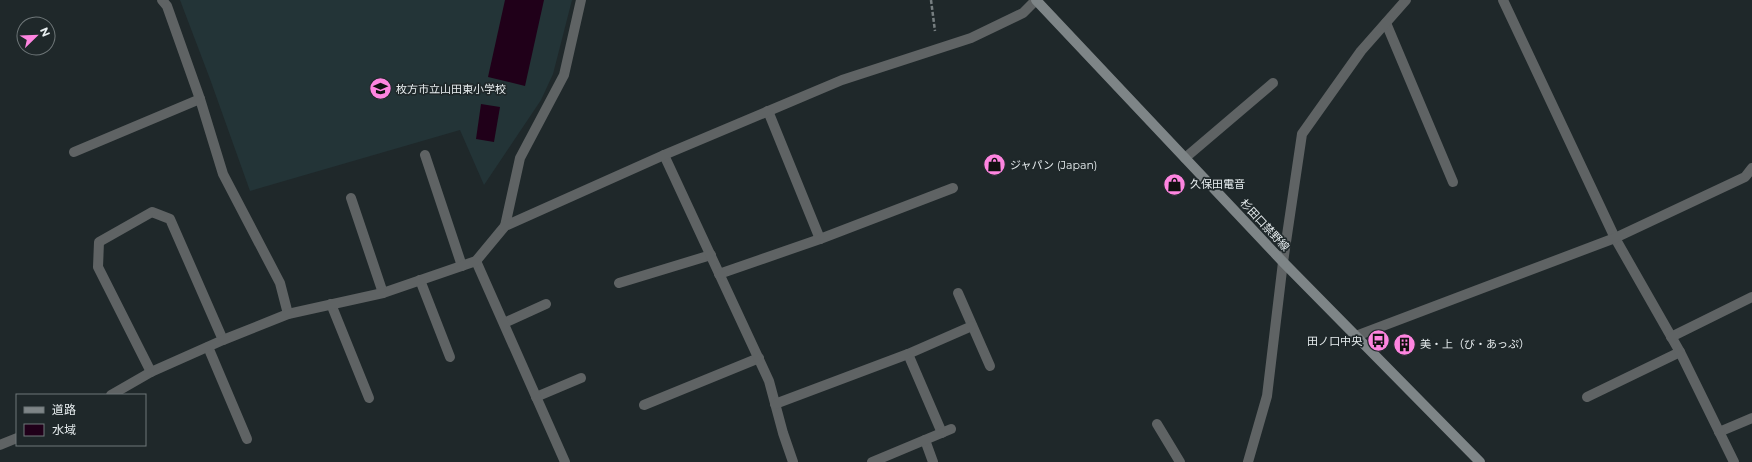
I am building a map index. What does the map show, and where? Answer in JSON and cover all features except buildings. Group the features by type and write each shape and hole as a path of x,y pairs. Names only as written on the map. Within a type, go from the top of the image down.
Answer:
{"main road":[{"name":"杉田口禁野線","path":"1036,0 1283,262 1480,462"}],"street":[{"path":"162,0 167,6 200,99 223,174 280,283 288,314"},
{"path":"505,226 520,158 564,75 581,0"},
{"path":"113,394 151,372 223,340 288,314 383,293 462,266 476,260 505,226 664,155 842,80 971,38 1023,13 1036,0"},
{"path":"1248,462 1267,396 1283,262 1302,134 1361,51 1406,0"},
{"path":"1503,0 1616,238 1680,352 1734,462"},
{"path":"1386,22 1452,182"},
{"path":"1185,158 1273,84"},
{"path":"74,152 200,99"},
{"path":"768,111 820,239"},
{"path":"425,155 462,266"},
{"path":"664,155 769,381 783,433 793,462"},
{"path":"1356,336 1616,238 1745,176 1752,168"},
{"path":"719,274 820,239 953,188"},
{"path":"351,198 383,293"},
{"path":"151,372 98,267 99,242 152,212 170,220 223,340"},
{"path":"619,283 711,255"},
{"path":"476,260 565,462"},
{"path":"420,280 450,357"},
{"path":"958,293 990,366"},
{"path":"1671,337 1752,297"},
{"path":"331,304 369,398"},
{"path":"504,324 546,304"},
{"path":"775,404 908,354 972,326"},
{"path":"208,347 247,440"},
{"path":"1587,397 1680,352"},
{"path":"872,462 946,431 908,354"},
{"path":"644,405 758,358"},
{"path":"536,398 580,378"},
{"path":"1719,432 1752,418"},
{"path":"1157,424 1180,462"},
{"path":"0,445 16,438"},
{"path":"925,440 933,462"}],"path":[{"path":"931,0 937,49"}],"shaded area":[{"name":"枚方市立山田東小学校","path":"180,0 572,0 553,74 541,100 484,185 460,130 250,191"}],"water":[{"path":"505,0 544,0 525,86 488,77"},
{"path":"481,104 500,107 494,142 476,139"}],"place":[{"name":"枚方市立山田東小学校","path":"380,89"},
{"name":"ジャパン (Japan)","path":"994,165"},
{"name":"久保田電音","path":"1175,184"},
{"name":"田ノ口中央","path":"1378,341"},
{"name":"美・上（び・あっぷ）","path":"1404,344"}]}
